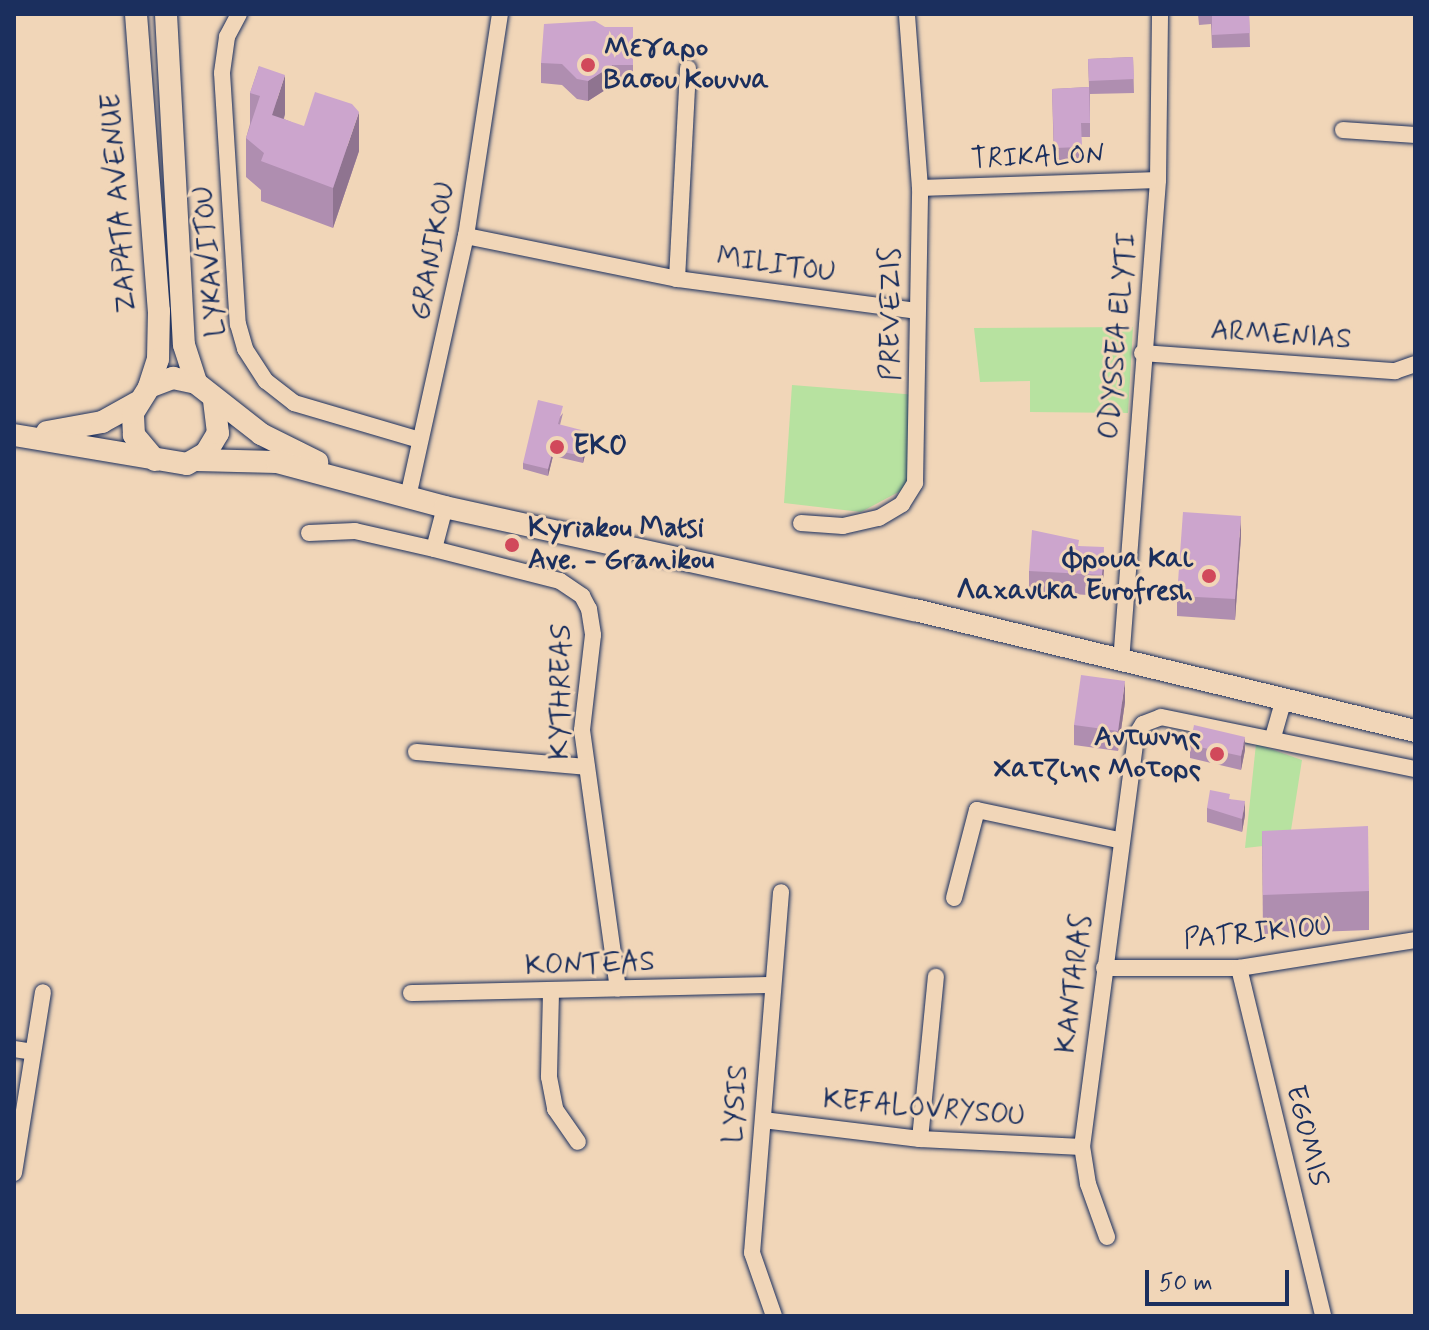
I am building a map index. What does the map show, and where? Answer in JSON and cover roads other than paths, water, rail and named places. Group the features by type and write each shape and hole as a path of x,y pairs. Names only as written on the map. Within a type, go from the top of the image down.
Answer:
{"main road":[{"name":"ZAPATA AVENUE","path":"136,14 159,311 158,359 143,395"},
{"name":"ZAPATA AVENUE","path":"166,14 184,345 196,383"},
{"path":"14,434 90,426 173,378 196,383 214,400 271,440 381,488"},
{"path":"143,395 134,435 155,460"},
{"path":"197,460 218,433 214,400"},
{"path":"14,434 176,465 197,460 277,462 445,507 915,610 1283,702 1415,731"}],"street":[{"name":"LYKAVITOU","path":"239,14 227,37 222,73 238,324 245,349 266,381 294,403 420,440"},
{"name":"GRANIKOU","path":"408,497 466,236 500,14"},
{"name":"PREVEZIS","path":"801,523 832,527 868,522 894,511 910,494 918,455 916,311 920,188 907,14"},
{"name":"ODYSSEA ELYTI","path":"1121,662 1142,353 1158,180 1160,14"},
{"name":"MILITOU","path":"677,279 688,68"},
{"path":"1343,130 1415,135"},
{"name":"TRIKALON","path":"920,188 1158,180"},
{"name":"MILITOU","path":"466,236 677,279 916,311"},
{"name":"ARMENIAS","path":"1142,353 1395,371 1415,364"},
{"path":"434,549 445,507"},
{"name":"KYTHREAS","path":"309,533 355,531 434,549 546,576 582,596 593,635 582,730 618,989"},
{"path":"1283,702 1273,737 1415,769"},
{"name":"KANTARAS","path":"1107,1237 1088,1184 1082,1147 1118,840 1136,735 1143,724 1161,717 1273,737"},
{"path":"416,752 586,767"},
{"path":"954,898 977,810 1118,840"},
{"name":"LYSIS","path":"774,1316 752,1253 771,985 781,892"},
{"name":"PATRIKIOU","path":"1104,968 1239,968 1415,940"},
{"name":"EGOMIS","path":"1239,968 1323,1316"},
{"path":"920,1139 936,977"},
{"name":"KONTEAS","path":"411,993 551,993 771,985"},
{"path":"14,1173 43,992"},
{"path":"551,993 549,1077 555,1109 578,1142"},
{"path":"14,1049 33,1052"},
{"name":"KEFALOVRYSOU","path":"763,1120 920,1139 1082,1147"}],"place":[{"name":"Μεγαρο Βασου Κουννα","path":"588,65"},
{"name":"EKO","path":"557,447"},
{"name":"Kyriakou Matsi Ave. - Granikou","path":"512,545"},
{"name":"Φρουα Και Λαχανικα Eurofresh","path":"1209,576"},
{"name":"Αντωνης Χατζιης Μοτορς","path":"1217,754"}]}
